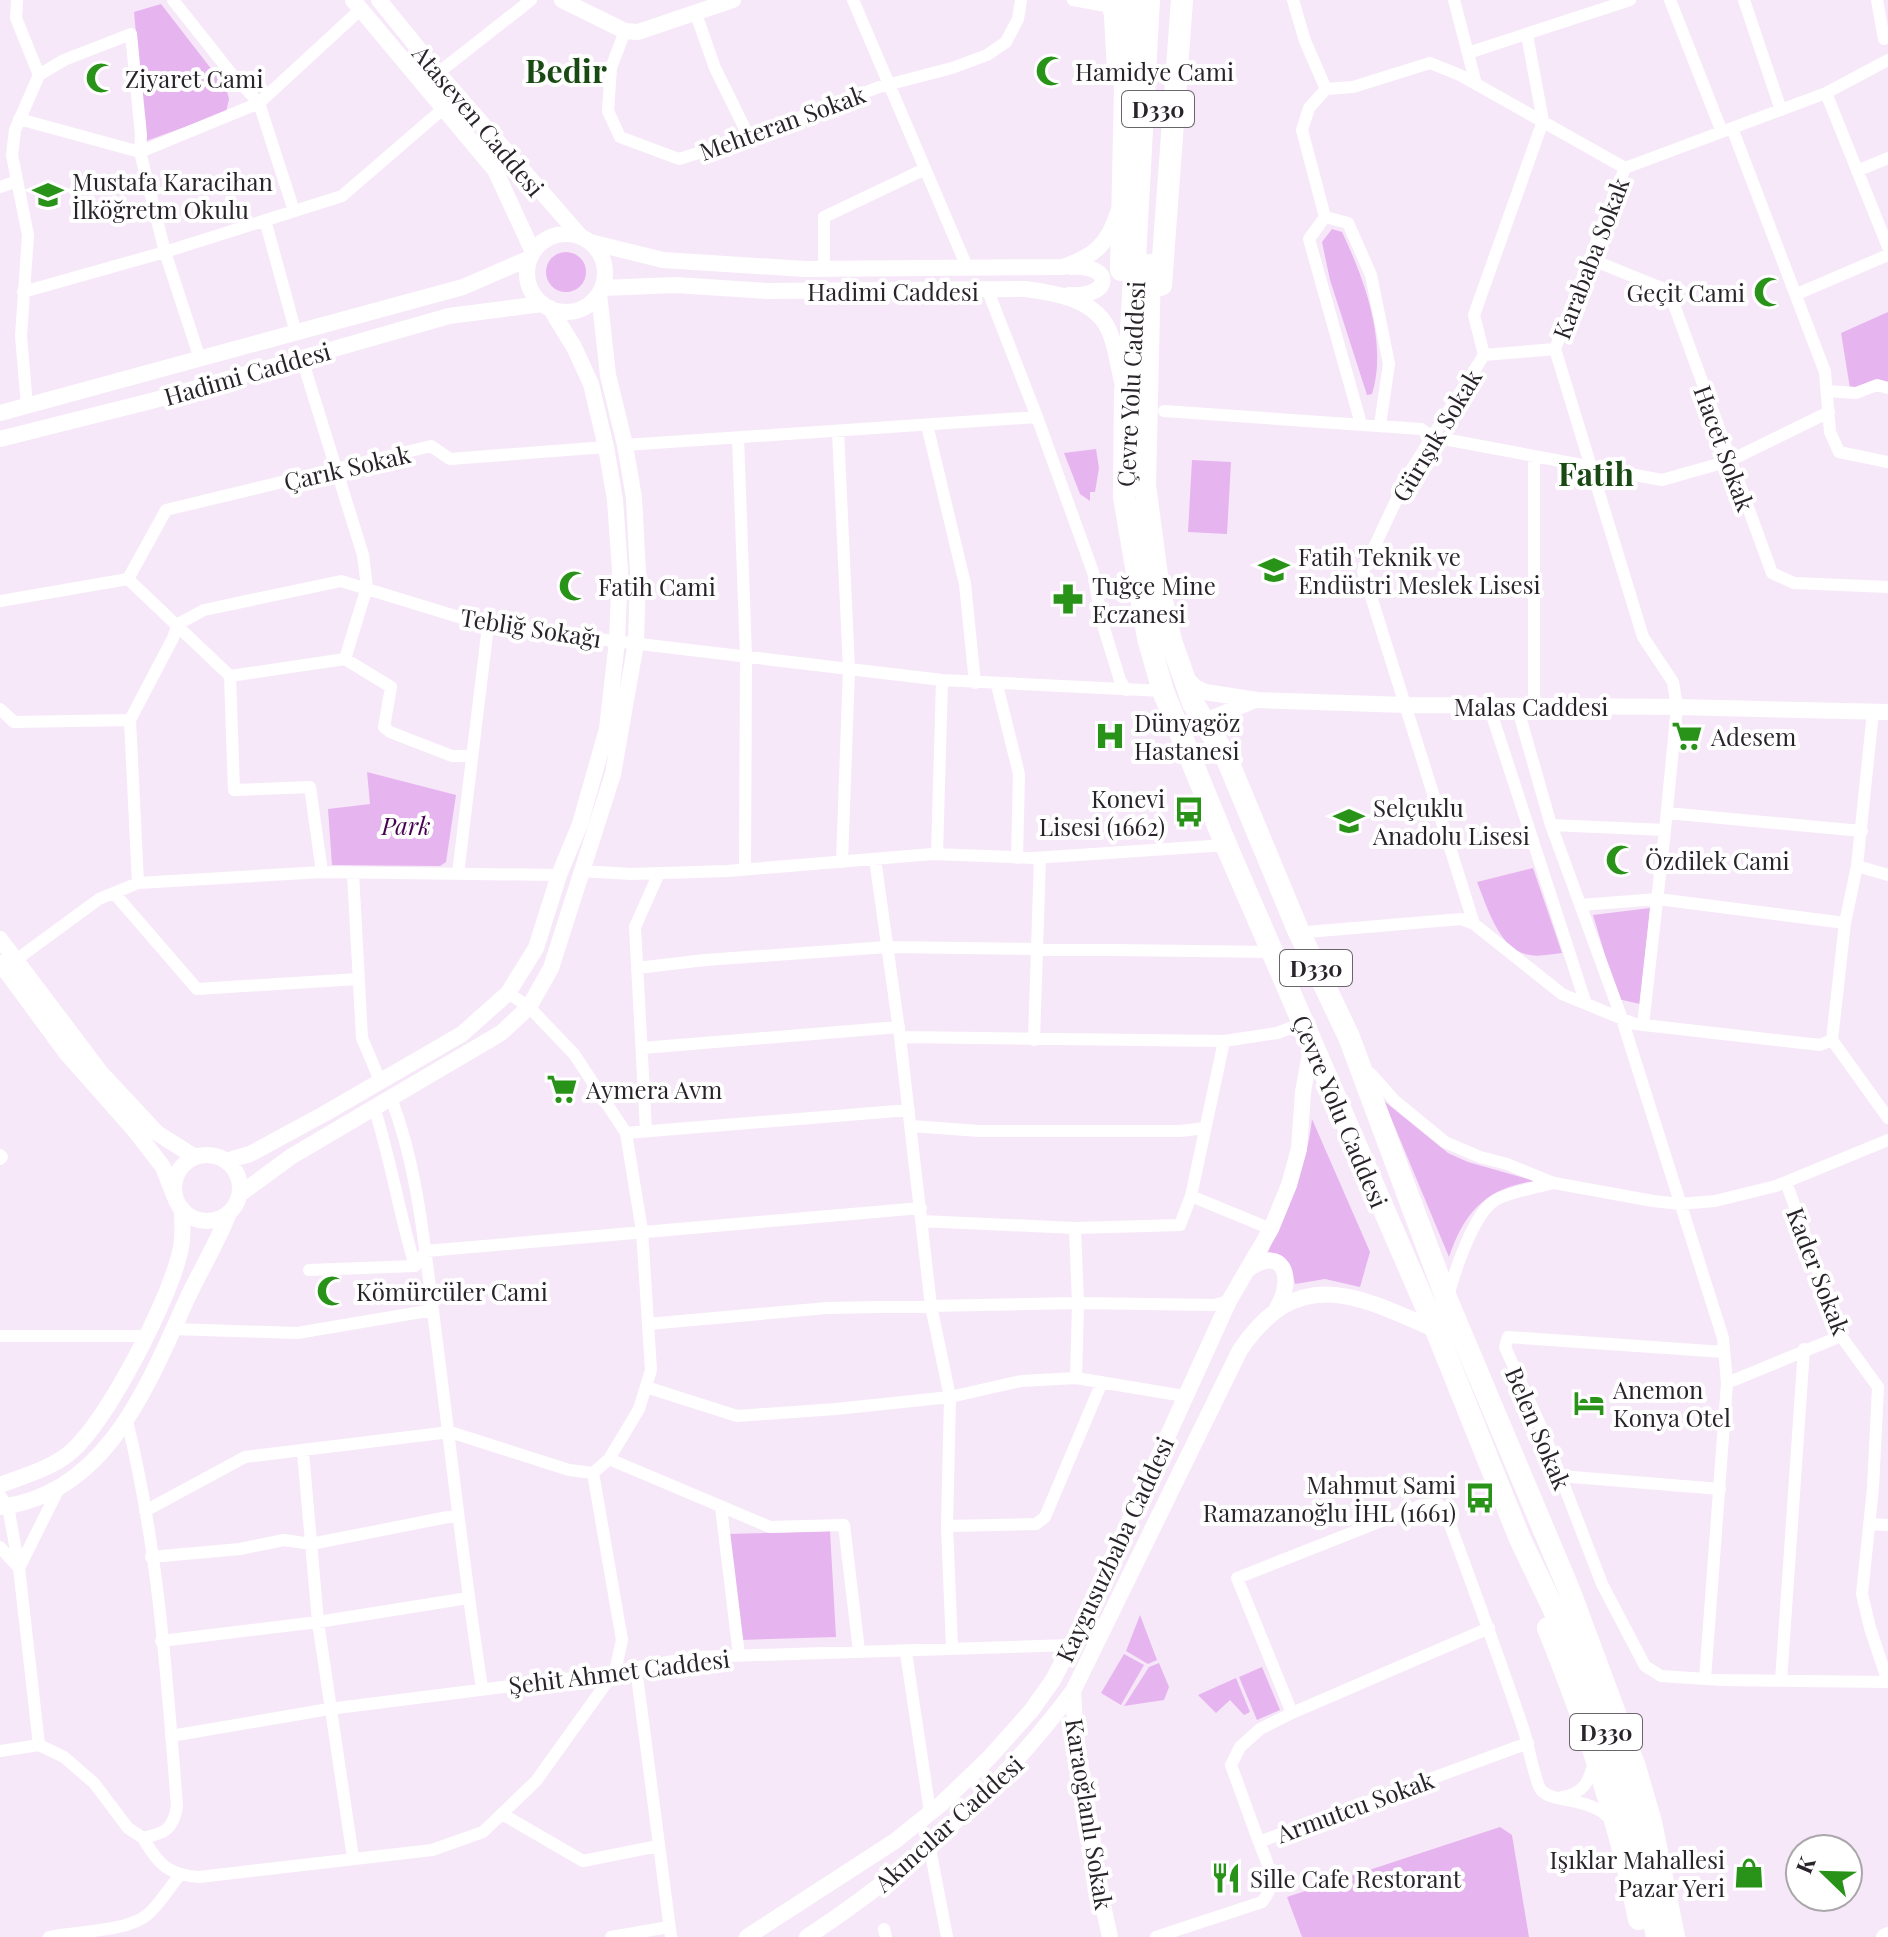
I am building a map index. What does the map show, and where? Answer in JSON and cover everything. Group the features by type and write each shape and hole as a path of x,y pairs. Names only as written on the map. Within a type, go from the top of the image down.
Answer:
{"highway":[{"path":"1130,0 1120,22 1122,120 1136,213 1120,336 1136,390"},
{"name":"D330","path":"1136,213 1149,0"},
{"name":"D330","path":"1136,213 1164,0"},
{"path":"1136,390 1159,309 1182,0"},
{"path":"1179,53 1199,0"},
{"name":"Çevre Yolu Caddesi","path":"1136,213 1136,390 1145,485 1158,583 1181,672 1193,703 1227,759 1298,930 1349,1037 1447,1300 1547,1535 1635,1767 1651,1822 1674,1937"},
{"name":"Çevre Yolu Caddesi","path":"1136,390 1124,497 1148,638 1163,691 1226,845 1436,1330 1520,1539 1576,1656 1616,1760 1645,1871 1657,1937"},
{"path":"1547,1535 1576,1582 1637,1725 1670,1842 1689,1937"},
{"path":"1520,1539 1541,1612 1595,1749 1619,1832 1643,1937"}],"main road":[{"name":"Ataseven Caddesi","path":"379,0 438,73 586,240"},
{"path":"562,0 625,31 638,32 733,0"},
{"path":"1112,0 1120,22"},
{"path":"357,4 495,170 532,255"},
{"name":"Hadimi Caddesi","path":"586,240 663,260 824,269 1063,267 1086,258 1103,244 1113,227 1136,213"},
{"path":"3,1503 25,1504 60,1486 107,1449 127,1421 240,1194 292,1156 501,1033 529,1007 551,968 613,774 636,643 638,573 634,498 608,375 600,291 605,275 603,262 586,240 560,234 549,238 532,255 527,270 528,283 574,347 591,384 615,500 620,570 617,641 607,729 580,824 559,875 536,948 508,993 462,1034 381,1083 250,1154 226,1161"},
{"name":"Hadimi Caddesi","path":"0,413 463,287 532,255"},
{"path":"1063,267 1091,267 1102,280 1100,289 1092,294 1063,294"},
{"name":"Hadimi Caddesi","path":"600,291 675,285 767,291 1025,289 1063,294 1084,305 1105,323 1136,390"},
{"path":"546,306 570,311 581,309 600,291"},
{"name":"Hadimi Caddesi","path":"0,439 302,359 449,316 546,306"},
{"name":"Malas Caddesi","path":"1181,672 1195,687 1205,692 1257,700 1404,700 1489,706 1880,712"},
{"path":"1227,759 1215,729 1215,717 1257,700"},
{"path":"0,939 5,966 67,1054 163,1167 179,1204 199,1220 210,1221 229,1213"},
{"path":"5,966 157,1133 195,1157"},
{"name":"Kaygusuzbaba Caddesi","path":"747,1937 895,1841 930,1812 989,1758 1031,1711 1053,1680 1229,1301 1271,1229 1289,1185 1299,1149 1308,1033"},
{"path":"0,1485 47,1467 72,1451 100,1415 168,1294 181,1249 175,1180 186,1162 195,1157 216,1156 226,1161 238,1175 240,1194"},
{"path":"1244,1272 1257,1262 1270,1260 1283,1267 1288,1279 1286,1294 1277,1309"},
{"name":"Kaygusuzbaba Caddesi","path":"1073,1691 1240,1350 1252,1332 1286,1303 1315,1295 1348,1295 1436,1330"},
{"name":"Akıncılar Caddesi","path":"807,1937 892,1878 1005,1775 1040,1736 1073,1691"},
{"name":"Karaoğlanlı Sokak","path":"1073,1691 1076,1738 1110,1937"}],"street":[{"path":"17,0 16,18 39,75"},
{"path":"173,0 259,103 294,211"},
{"path":"438,73 531,0"},
{"path":"853,0 967,267"},
{"name":"Mehteran Sokak","path":"625,31 611,68 608,111 620,137 679,159 749,137 890,84 952,68 987,55 1006,42 1018,19 1021,0"},
{"path":"1073,0 1106,6 1120,22"},
{"path":"1293,0 1305,41 1326,89"},
{"path":"1454,0 1476,84"},
{"path":"1468,53 1630,0"},
{"path":"1670,0 1797,294 1825,372 1830,432 1839,452 1888,462"},
{"path":"1744,0 1781,110"},
{"path":"1877,0 1886,35 1883,46 1888,59"},
{"path":"19,119 140,152 259,103 357,4"},
{"path":"696,14 715,68 749,137"},
{"path":"27,406 21,336 28,235 12,155 15,130 39,75 64,60 131,34 140,152 165,252 200,359"},
{"path":"1527,35 1543,121"},
{"name":"Karababa Sokak","path":"1677,707 1673,682 1643,637 1555,349 1625,168 1826,93 1888,59"},
{"path":"1325,217 1302,130 1309,108 1326,89 1353,87 1430,63 1476,84 1625,168"},
{"path":"1826,93 1888,247"},
{"path":"23,292 165,252 342,196 444,108"},
{"name":"Gürışık Sokak","path":"1474,924 1363,571 1408,475 1484,355 1474,315 1543,121"},
{"path":"1857,171 1888,158"},
{"path":"824,269 824,217 925,169"},
{"path":"0,187 17,181"},
{"path":"1325,217 1309,239 1361,424"},
{"path":"1325,217 1348,223 1371,275 1389,364 1380,425"},
{"path":"265,220 296,333"},
{"path":"1797,294 1888,255"},
{"name":"Hacet Sokak","path":"1590,259 1669,291 1772,573 1794,583 1888,587"},
{"path":"988,291 1093,572 1102,622 1126,690"},
{"path":"1484,355 1555,349"},
{"path":"302,359 363,555 367,587 345,659"},
{"path":"1827,391 1856,393 1877,385 1888,388"},
{"path":"1164,411 1421,429 1433,437 1662,480 1729,461 1829,412"},
{"path":"625,445 1037,417"},
{"path":"927,425 965,584 975,683"},
{"path":"838,431 849,669 842,862"},
{"path":"738,438 746,656 745,869"},
{"name":"Çarık Sokak","path":"128,579 166,510 431,446 450,459 606,447"},
{"path":"1534,456 1525,706 1551,825 1622,1019 1723,1338 1727,1383 1705,1679"},
{"path":"0,601 128,579 230,676 234,790 310,787 322,872"},
{"name":"Tebliğ Sokağı","path":"178,624 204,610 341,581 488,626 942,680 1163,691"},
{"path":"138,883 130,720 178,624"},
{"path":"458,874 488,626"},
{"path":"230,676 345,659 391,687 384,727 390,732 452,756 470,756"},
{"path":"937,854 942,680"},
{"path":"997,685 1019,774 1017,858"},
{"path":"1489,706 1586,1004"},
{"path":"1643,1025 1677,707"},
{"path":"0,709 14,722 130,720"},
{"path":"1880,712 1857,866 1845,923 1832,1040 1888,1118"},
{"path":"1667,813 1862,831"},
{"path":"1551,825 1665,830"},
{"path":"581,871 659,873 745,869 937,854 1040,858 1226,845"},
{"path":"1034,1040 1040,858"},
{"path":"875,859 909,1110 931,1306 950,1397 947,1526 952,1648"},
{"path":"1857,866 1888,875"},
{"path":"5,966 99,899 138,883 322,872 559,875"},
{"path":"353,873 362,1038 381,1083"},
{"path":"646,1131 635,927 659,873"},
{"path":"114,893 197,989 358,979"},
{"path":"1580,905 1658,899 1845,923"},
{"path":"1298,930 1307,932 1461,919 1474,924 1562,994 1622,1019 1643,1025 1820,1045 1832,1040"},
{"path":"637,968 887,947 1273,952"},
{"path":"145,1511 245,1457 450,1432 569,1470 593,1473 609,1459 639,1409 651,1370 642,1231 626,1133 574,1054 529,1007 508,993"},
{"path":"642,1048 899,1032 1034,1040 1224,1041 1277,1033 1308,1033"},
{"path":"1349,1037 1376,1083 1445,1142 1554,1183 1680,1204 1715,1201 1786,1182 1888,1140"},
{"path":"415,1266 426,1251 642,1231 921,1215 1075,1228 1180,1225 1191,1196 1224,1041"},
{"path":"391,1098 404,1132 426,1251 468,1598 482,1688"},
{"path":"374,1107 391,1160 401,1219 415,1266"},
{"path":"626,1133 909,1110"},
{"path":"911,1126 1010,1131 1180,1131 1205,1128"},
{"name":"Kader Sokak","path":"1786,1182 1841,1336 1883,1387 1862,1594 1888,1682"},
{"path":"1447,1300 1454,1275 1479,1219 1494,1200 1554,1183"},
{"path":"1191,1196 1271,1229"},
{"path":"1075,1228 1078,1303 1076,1378"},
{"path":"309,1270 415,1266"},
{"path":"648,1324 827,1308 1078,1303 1214,1305 1229,1301"},
{"path":"173,1329 297,1333 433,1310"},
{"path":"0,1336 145,1336"},
{"path":"1727,1383 1841,1336"},
{"name":"Belen Sokak","path":"1724,1352 1508,1337 1505,1347 1602,1584 1645,1666 1661,1676 1705,1679 1888,1682"},
{"path":"1781,1681 1804,1349"},
{"path":"646,1387 737,1416 950,1397 1021,1381 1076,1378 1184,1396"},
{"path":"947,1526 1036,1524 1045,1517 1102,1382"},
{"path":"127,1421 151,1557 177,1806 174,1821 162,1834 143,1838"},
{"path":"303,1452 318,1622 353,1858"},
{"path":"609,1459 770,1527 844,1525 859,1651"},
{"path":"0,1751 39,1745 64,1757 94,1783 128,1828 143,1838 155,1860 179,1876 199,1877 432,1850 483,1832 536,1781 615,1671 622,1640 593,1473"},
{"path":"1560,1476 1720,1489"},
{"path":"19,1568 60,1486"},
{"path":"3,1503 19,1568 39,1745"},
{"path":"1292,1713 1237,1578 1422,1505 1438,1504 1445,1511 1489,1628 1528,1743 1539,1786 1546,1794 1599,1809 1619,1832"},
{"path":"721,1507 739,1655"},
{"path":"151,1557 240,1549 284,1540 311,1544 458,1515"},
{"path":"1870,1524 1888,1525"},
{"path":"0,1547 19,1568"},
{"path":"161,1641 318,1622 468,1598"},
{"path":"1259,1842 1231,1765 1248,1738 1292,1713 1489,1628"},
{"name":"Şehit Ahmet Caddesi","path":"171,1736 329,1709 685,1659 1071,1645"},
{"path":"906,1653 930,1812"},
{"path":"611,1937 670,1932 636,1668"},
{"name":"Armutcu Sokak","path":"1156,1937 1262,1902 1272,1886 1272,1878 1259,1842 1528,1743"},
{"path":"1559,1797 1574,1794 1584,1787 1592,1771 1595,1749"},
{"path":"502,1814 583,1861 658,1846"},
{"path":"929,1844 947,1937"},
{"path":"49,1937 128,1926 147,1915 179,1876"}],"green space":[{"path":"161,4 226,88 229,99 226,112 146,141 134,12"},
{"path":"1332,229 1342,232 1371,311 1377,354 1372,394 1367,395 1330,280 1322,242"},
{"path":"566,252 580,258 586,272 580,286 566,292 552,286 546,272 552,258"},
{"path":"1888,312 1888,384 1850,388 1841,333"},
{"path":"1096,449 1099,468 1095,492 1090,492 1090,501 1080,494 1064,453"},
{"path":"1192,460 1231,462 1227,534 1188,532"},
{"name":"Park","path":"367,772 456,795 446,862 440,866 332,865 328,809 370,804"},
{"path":"1533,868 1562,953 1530,955 1510,945 1490,915 1477,882"},
{"path":"1650,908 1640,1004 1618,999 1593,915"},
{"path":"1384,1101 1448,1153 1468,1162 1535,1181 1503,1189 1480,1204 1462,1227 1449,1257"},
{"path":"1312,1119 1370,1252 1360,1287 1325,1279 1295,1284 1287,1263 1268,1252 1301,1171"},
{"path":"830,1531 836,1637 740,1640 727,1534"},
{"path":"1140,1615 1157,1660 1148,1664 1126,1651"},
{"path":"1124,1654 1144,1665 1121,1705 1101,1693"},
{"path":"1159,1663 1169,1687 1164,1700 1124,1706 1149,1667"},
{"path":"1262,1667 1280,1710 1257,1720 1239,1677"},
{"path":"1236,1678 1250,1712 1244,1715 1230,1700 1216,1713 1198,1695"},
{"path":"1500,1827 1512,1835 1529,1937 1302,1937 1287,1897"}],"place":[{"name":"Hamidye Cami","path":"1051,71"},
{"name":"Ziyaret Cami","path":"101,78"},
{"name":"Mustafa Karacihan İlköğretm Okulu","path":"48,195"},
{"name":"Geçit Cami","path":"1769,292"},
{"name":"Fatih Teknik ve Endüstri Meslek Lisesi","path":"1274,570"},
{"name":"Fatih Cami","path":"574,586"},
{"name":"Tuğçe Mine Eczanesi","path":"1068,599"},
{"name":"Dünyagöz Hastanesi","path":"1110,736"},
{"name":"Adesem","path":"1687,736"},
{"name":"Konevi Lisesi (1662)","path":"1189,812"},
{"name":"Selçuklu Anadolu Lisesi","path":"1349,821"},
{"name":"Özdilek Cami","path":"1621,860"},
{"name":"Aymera Avm","path":"562,1089"},
{"name":"Kömürcüler Cami","path":"332,1291"},
{"name":"Anemon Konya Otel","path":"1589,1403"},
{"name":"Mahmut Sami Ramazanoğlu İHL (1661)","path":"1480,1498"},
{"name":"Işıklar Mahallesi Pazar Yeri","path":"1749,1873"},
{"name":"Sille Cafe Restorant","path":"1226,1878"}],"district":[{"name":"Bedir","path":"566,69"},
{"name":"Fatih","path":"1596,472"}]}
